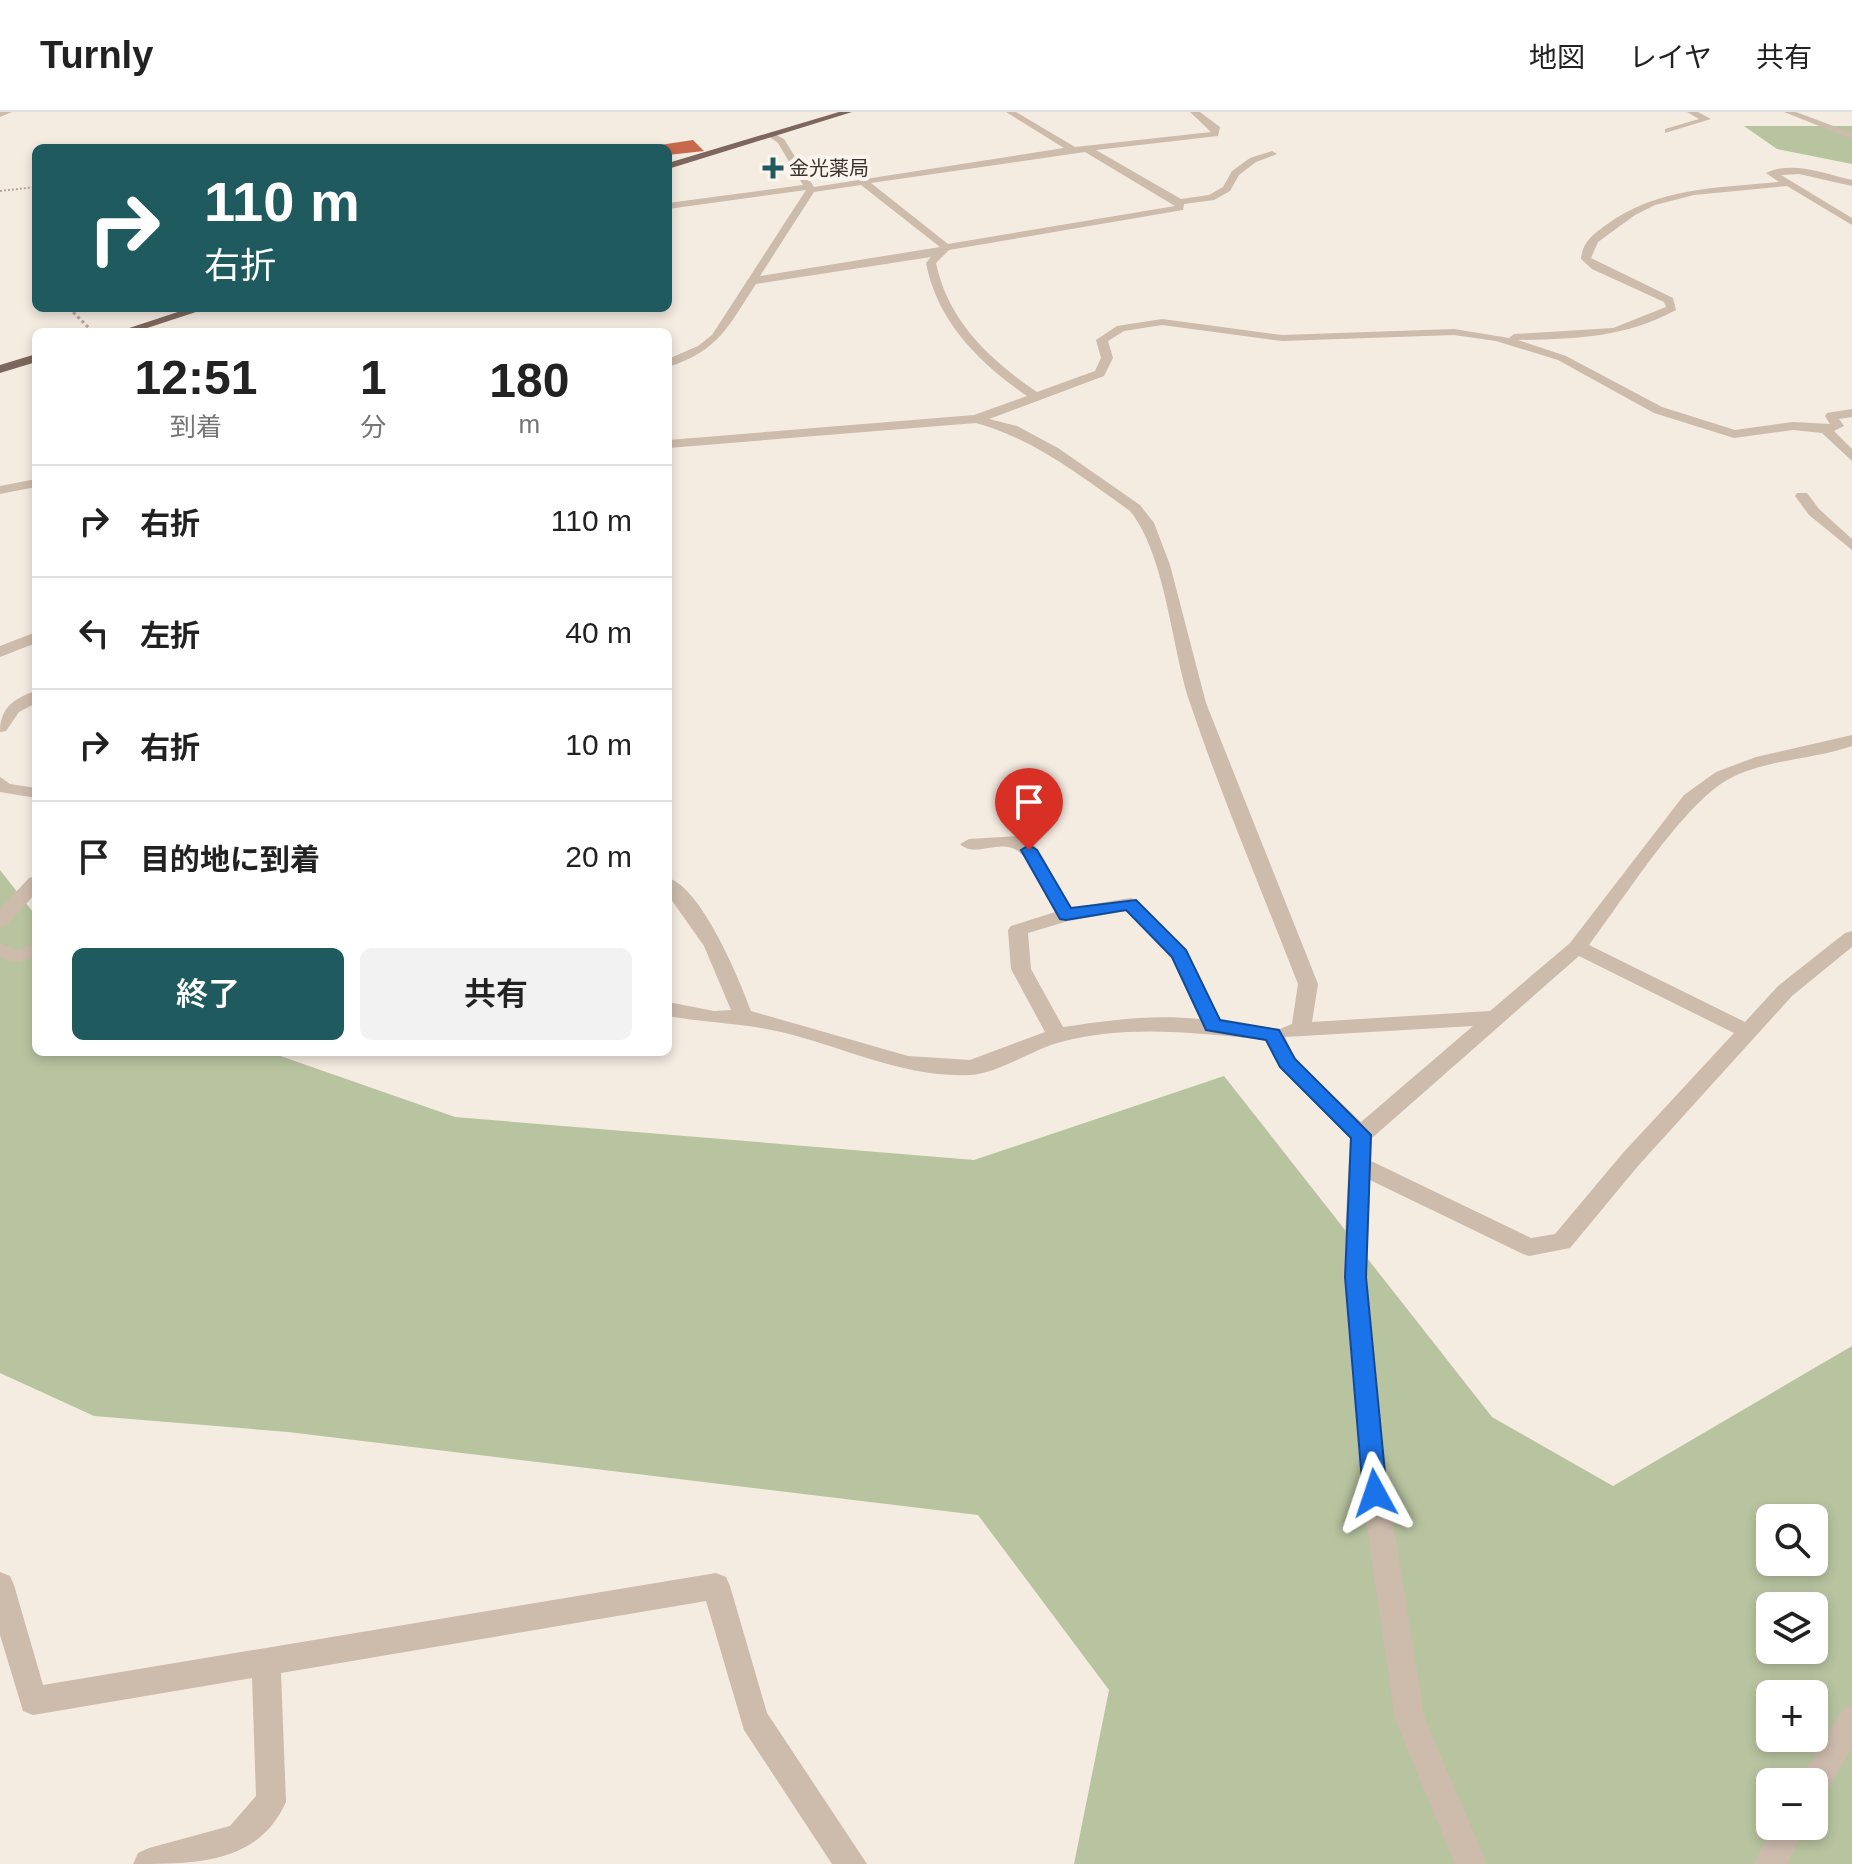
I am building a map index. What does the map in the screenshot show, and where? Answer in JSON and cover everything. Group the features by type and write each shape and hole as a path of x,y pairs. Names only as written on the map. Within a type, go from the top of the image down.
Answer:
{"main road":[{"path":"672,165 848,112"},
{"path":"136,328 189,312"},
{"path":"0,369 32,359"}],"street":[{"path":"0,114 8,112"},
{"path":"1010,112 1073,150"},
{"path":"672,205 863,182 1073,150 1215,134 1217,129 1194,112"},
{"path":"1668,131 1707,119 1691,112"},
{"path":"1788,112 1852,136"},
{"path":"771,135 781,141 810,188"},
{"path":"1087,149 1179,202 1211,198 1227,189 1235,173 1253,160 1272,154"},
{"path":"1852,183 1799,171 1771,173 1852,222"},
{"path":"863,182 943,250"},
{"path":"672,444 826,428 976,419 1100,373 1107,358 1102,340 1121,328 1141,323 1182,323 1291,339 1428,332 1498,338 1609,334 1645,324 1672,308 1669,300 1586,259 1586,251 1595,237 1654,200 1691,191 1785,184"},
{"path":"672,361 702,348 716,337 810,188"},
{"path":"752,281 1158,213 1180,208 1179,202"},
{"path":"943,250 931,263 932,275 942,300 962,330 998,370 1035,396"},
{"path":"1498,338 1562,358 1658,410 1734,434 1793,426 1826,430 1838,426 1831,416 1852,413"},
{"path":"976,419 1013,429 1053,451 1135,508 1147,523 1163,565 1198,703 1308,984 1301,1029"},
{"path":"1826,430 1852,457"},
{"path":"0,490 32,484"},
{"path":"1802,496 1814,512 1852,546"},
{"path":"0,652 32,639"},
{"path":"0,727 13,709 32,698"},
{"path":"1471,1864 1410,1719 1375,1493 1355,1277 1361,1135 1577,947 1690,799 1722,776 1762,761 1829,748 1852,740"},
{"path":"0,782 4,788 32,792"},
{"path":"969,844 1013,840 1029,850 1066,915"},
{"path":"0,921 32,886"},
{"path":"672,888 687,903 724,960 743,1016"},
{"path":"1057,1035 1021,969 1018,930 1066,915 1130,904 1179,955 1213,1025"},
{"path":"1359,1165 1529,1247 1562,1242 1630,1160 1785,991 1852,937"},
{"path":"1577,947 1749,1032"},
{"path":"0,949 14,957 32,951"},
{"path":"672,1010 714,1018 743,1016 907,1063 972,1068 1057,1035 1153,1022 1213,1025 1273,1034 1301,1029 1495,1018"},
{"path":"1273,1034 1287,1063 1361,1135"},
{"path":"0,1585 33,1701 716,1586 754,1720 851,1864"},
{"path":"149,1864 239,1839 271,1802 266,1662"},
{"path":"1823,1768 1852,1720"},
{"path":"1770,1864 1783,1840"}],"path":[{"path":"0,191 32,187"},
{"path":"73,312 89,328"}],"green space":[{"path":"1744,126 1852,126 1852,164 1777,149"},
{"path":"0,870 32,911 32,1056 280,1056 455,1117 974,1160 1224,1076 1492,1417 1613,1486 1852,1346 1852,1864 1074,1864 1109,1690 978,1515 288,1432 94,1416 0,1373"}],"building":[{"path":"693,140 704,151 672,155 672,144 666,144"}],"place":[{"name":"金光薬局","path":"773,168"}],"route":[{"path":"1029,850 1066,915 1130,904 1179,955 1213,1025 1273,1034 1287,1063 1361,1135 1355,1277 1375,1493"}]}
